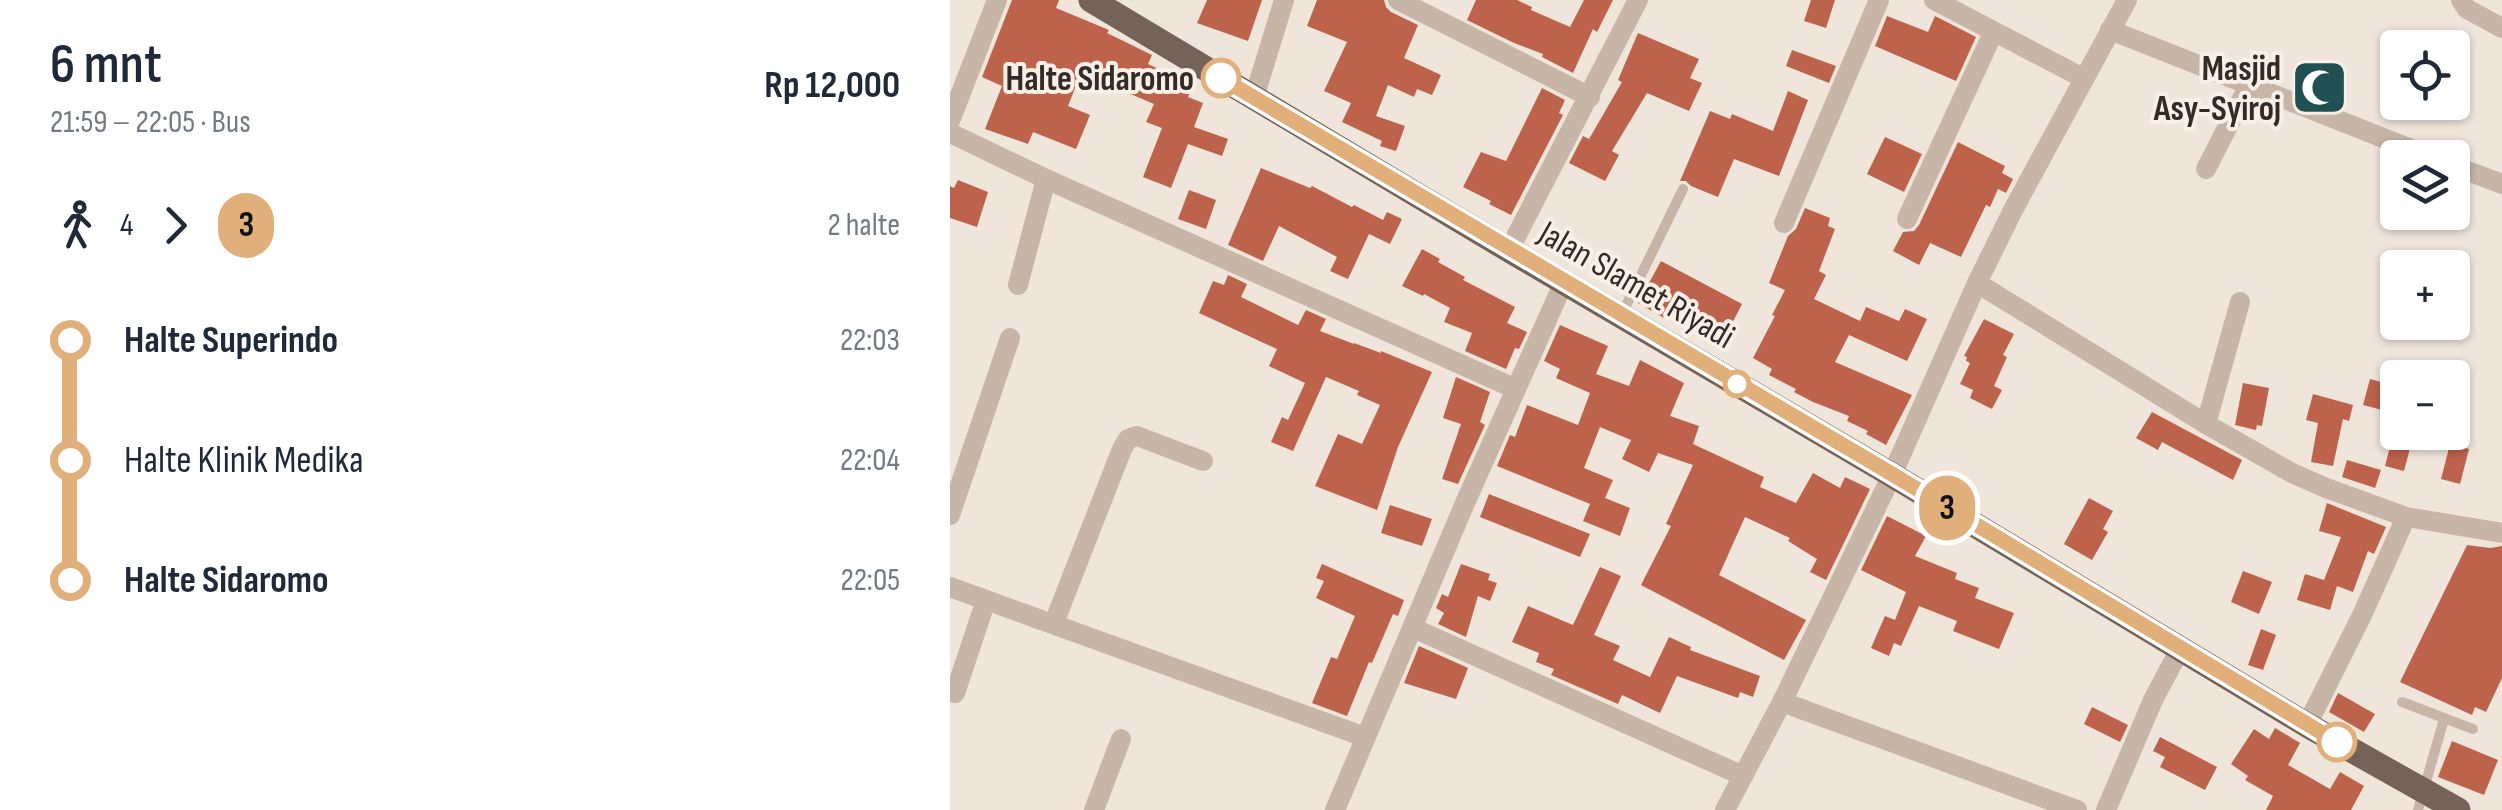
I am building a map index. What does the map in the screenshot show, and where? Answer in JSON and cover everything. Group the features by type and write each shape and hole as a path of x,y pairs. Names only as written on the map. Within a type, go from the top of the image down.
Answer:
{"main road":[{"name":"Jalan Slamet Riyadi","path":"1091,0 1892,474 2307,725 2420,801 2458,810"}],"street":[{"path":"950,121 997,0"},
{"path":"1254,98 1284,0"},
{"path":"1398,0 1590,96"},
{"path":"1509,250 1638,0"},
{"path":"1784,223 1878,0"},
{"path":"1934,0 2083,78"},
{"path":"1725,810 1892,474 2013,210 2127,0"},
{"path":"2467,3 2502,28"},
{"path":"2110,30 2389,140"},
{"path":"1907,220 1994,33"},
{"path":"2206,169 2250,85"},
{"path":"950,133 1516,389"},
{"path":"2470,172 2502,184"},
{"path":"1018,284 1046,179"},
{"path":"1335,810 1564,282"},
{"path":"1977,283 2292,473 2406,517 2502,533"},
{"path":"2206,424 2240,302"},
{"path":"950,515 1010,338"},
{"path":"1054,624 1128,439 1137,436 1203,461"},
{"path":"2307,725 2406,517"},
{"path":"950,587 1365,737"},
{"path":"955,693 986,600"},
{"path":"1413,628 1743,776"},
{"path":"2106,810 2153,700 2180,649"},
{"path":"1782,702 2077,810"},
{"path":"1094,810 1121,739"}],"lane":[{"path":"1621,315 1683,189"},
{"path":"2402,702 2472,729"},
{"path":"2420,801 2444,719"}],"building":[{"path":"1012,0 1059,0 1056,8 1109,30 1107,33 1152,55 1148,64 1192,87 1188,97 1203,103 1194,127 1228,139 1222,156 1188,144 1171,188 1143,177 1162,128 1146,122 1154,104 1081,73 1068,106 1090,115 1076,149 1033,132 1028,144 985,129 1002,86 982,77"},
{"path":"1207,0 1262,0 1248,41 1197,23"},
{"path":"1317,0 1384,0 1391,12 1418,25 1404,58 1441,75 1432,95 1417,89 1414,97 1388,85 1376,116 1405,126 1396,151 1380,146 1382,141 1342,122 1351,103 1324,91 1347,42 1307,26"},
{"path":"1476,0 1517,0 1570,27 1584,0 1613,0 1597,32 1593,29 1573,73 1542,57 1543,54 1467,20"},
{"path":"1811,0 1835,0 1826,28 1804,21"},
{"path":"1887,16 1928,32 1935,16 1976,37 1956,81 1875,46"},
{"path":"1638,33 1699,59 1690,78 1702,83 1689,111 1647,93 1612,151 1619,155 1605,181 1569,163 1583,136 1589,139 1622,82 1618,80"},
{"path":"1792,50 1836,66 1829,83 1786,66"},
{"path":"1542,88 1565,100 1559,113 1563,115 1511,215 1463,187 1481,152 1506,161"},
{"path":"1788,91 1808,100 1779,176 1734,159 1718,197 1680,181 1710,111 1730,119 1732,114 1773,131"},
{"path":"1885,137 1922,154 1904,192 1867,174"},
{"path":"1958,142 2005,166 2002,173 2013,179 2006,193 1998,189 1990,207 1986,205 1961,257 1930,243 1919,265 1893,251 1903,232 1914,231 1919,225"},
{"path":"1261,168 1312,186 1383,220 1387,212 1402,219 1390,244 1369,234 1348,279 1330,271 1337,257 1279,226 1263,261 1228,245"},
{"path":"958,180 988,192 977,227 950,218 950,186 954,188"},
{"path":"1189,190 1216,200 1206,229 1178,219"},
{"path":"1805,208 1830,218 1828,226 1835,229 1819,271 1826,275 1814,299 1860,321 1866,307 1899,321 1905,309 1927,319 1907,361 1849,335 1835,362 1912,395 1886,445 1847,421 1849,416 1794,392 1796,389 1769,375 1772,369 1753,358 1785,290 1769,283 1788,236 1796,229"},
{"path":"1422,249 1465,277 1463,280 1515,307 1507,323 1527,332 1506,369 1465,351 1472,333 1444,322 1450,308 1402,286"},
{"path":"1661,261 1742,304 1723,341 1671,306 1664,318 1638,303"},
{"path":"1228,275 1247,284 1241,297 1298,325 1306,310 1326,319 1320,331 1432,372 1398,447 1377,510 1315,486 1338,434 1362,444 1380,405 1326,377 1293,451 1271,442 1282,417 1288,420 1305,383 1269,366 1277,349 1199,313 1213,281 1224,285"},
{"path":"1984,319 2014,334 2003,355 2007,357 1994,386 2002,390 1992,409 1970,398 1973,390 1960,384 1970,363 1964,356"},
{"path":"1560,325 1608,346 1596,374 1629,386 1640,360 1684,383 1670,416 1699,426 1693,444 1764,477 1760,487 1796,503 1813,473 1840,488 1845,477 1870,489 1826,580 1810,572 1817,559 1788,541 1790,538 1745,517 1719,575 1806,620 1784,660 1641,585 1671,526 1666,524 1693,465 1658,453 1649,472 1622,459 1631,440 1600,427 1584,468 1613,480 1605,498 1630,508 1620,536 1583,521 1590,504 1497,466 1510,435 1515,437 1527,405 1578,425 1590,393 1556,378 1560,369 1544,361"},
{"path":"1456,377 1490,392 1480,422 1485,425 1458,484 1442,479 1461,424 1443,418"},
{"path":"2370,379 2380,382 2380,409 2363,405"},
{"path":"2243,383 2269,388 2262,426 2257,425 2256,430 2235,425"},
{"path":"2313,394 2353,405 2349,421 2343,419 2333,466 2311,462 2318,423 2306,420"},
{"path":"2152,412 2242,460 2233,480 2162,442 2158,450 2136,438"},
{"path":"2389,450 2410,450 2404,471 2385,466"},
{"path":"2448,450 2469,450 2460,484 2441,479"},
{"path":"2347,460 2381,470 2375,488 2342,477"},
{"path":"1489,494 1590,534 1580,557 1480,517"},
{"path":"2089,498 2113,511 2103,529 2108,532 2092,560 2064,544"},
{"path":"2327,503 2386,527 2374,554 2368,551 2353,592 2337,586 2330,610 2297,600 2305,574 2324,580 2341,537 2319,531"},
{"path":"1390,505 1432,519 1422,546 1381,533"},
{"path":"1887,516 1926,536 1915,556 1957,573 1955,579 1979,588 1975,598 2014,613 1999,649 1953,631 1957,621 1919,606 1901,646 1894,643 1889,656 1871,648 1885,616 1895,620 1906,592 1861,570"},
{"path":"2467,545 2502,546 2502,678 2486,712 2475,707 2472,715 2400,682"},
{"path":"1322,564 1404,600 1398,616 1393,614 1372,663 1369,662 1347,716 1312,703 1331,657 1337,659 1355,616 1316,598 1324,581 1316,578"},
{"path":"1461,564 1490,574 1488,580 1497,583 1490,601 1478,596 1466,637 1438,624 1444,613 1436,608 1442,594 1448,597"},
{"path":"1600,567 1621,576 1594,635 1620,646 1613,660 1650,677 1669,637 1691,647 1690,650 1760,676 1753,697 1740,692 1738,698 1677,676 1660,713 1622,695 1618,704 1551,675 1554,669 1536,662 1539,653 1512,642 1528,606 1573,625"},
{"path":"2243,571 2272,582 2259,614 2231,602"},
{"path":"2261,629 2276,635 2263,670 2248,665"},
{"path":"1419,646 1468,668 1456,699 1404,683"},
{"path":"2338,693 2375,714 2364,732 2329,712"},
{"path":"2092,707 2128,725 2120,742 2084,724"},
{"path":"2275,728 2300,743 2288,765 2330,789 2340,772 2364,786 2351,810 2266,810 2273,796 2245,780 2248,776 2231,764 2254,729 2269,739"},
{"path":"2160,737 2217,767 2205,790 2160,767 2165,757 2153,751"},
{"path":"2452,741 2498,760 2484,795 2438,777"}],"bus line":[{"name":"3","path":"1221,78 2337,742"}],"place":[{"name":"Halte Sidaromo","path":"1221,78"},
{"name":"Masjid Asy-Syiroj","path":"2320,88"}]}
